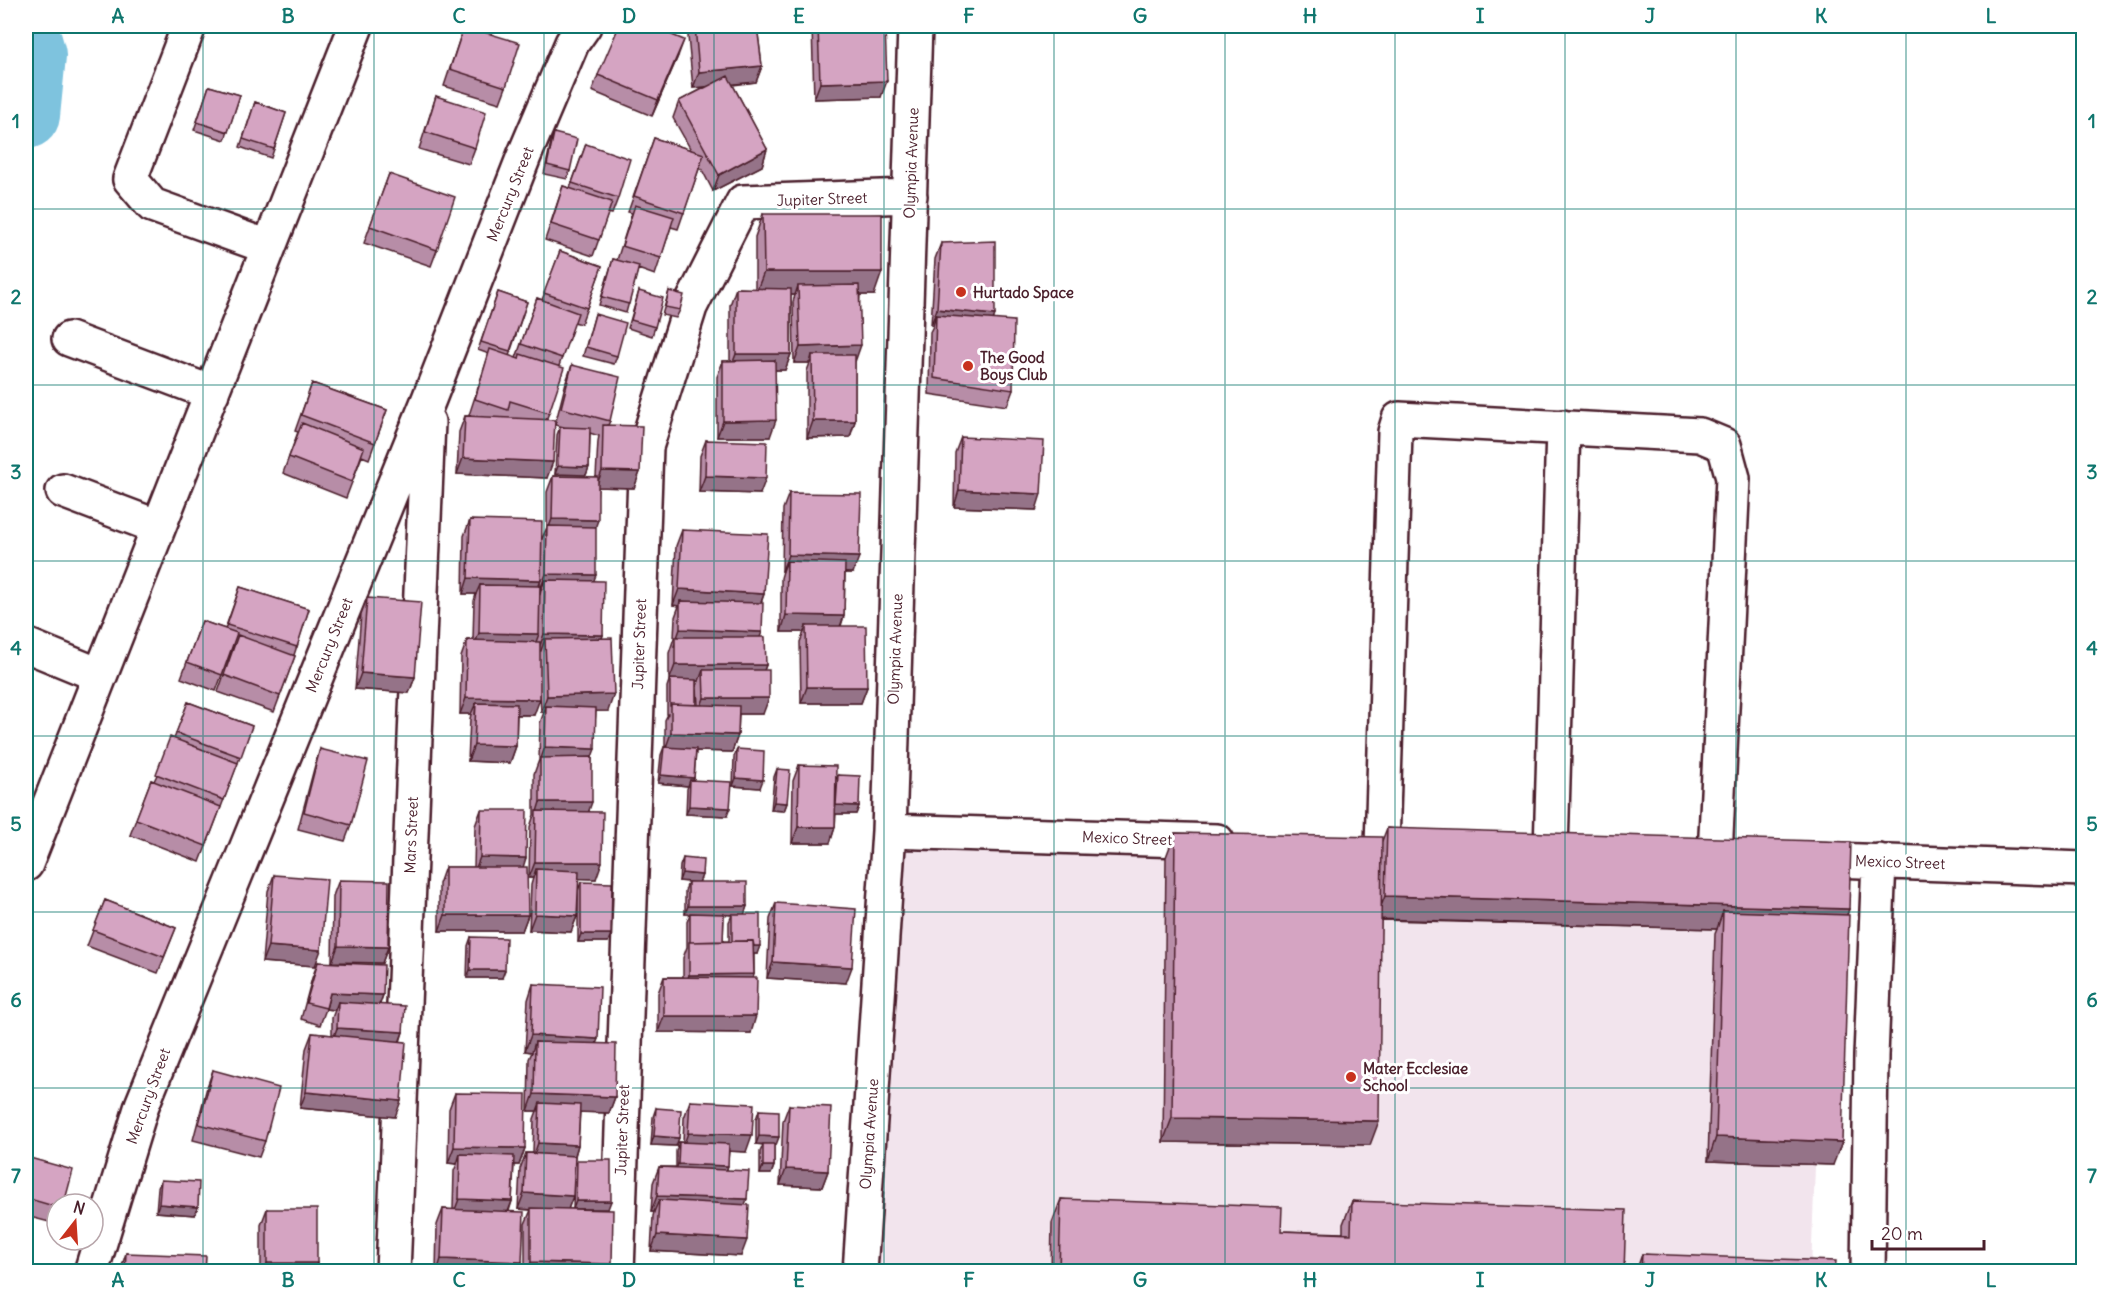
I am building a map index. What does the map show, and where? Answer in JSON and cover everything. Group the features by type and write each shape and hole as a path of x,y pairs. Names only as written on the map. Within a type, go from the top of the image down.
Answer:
{"street":[{"path":"189,26 130,179 152,205 268,247"},
{"path":"26,864 36,804 99,675 356,26"},
{"name":"Mercury Street","path":"91,1272 142,1105 429,399 528,146 572,43 584,26"},
{"name":"Olympia Avenue","path":"861,1272 889,831 915,26"},
{"name":"Jupiter Street","path":"617,1272 646,447 690,307 743,202 910,196"},
{"path":"69,339 212,393"},
{"name":"Mars Street","path":"393,1272 429,399"},
{"path":"1416,847 1370,845 1395,432 1399,419 1700,435 1724,445 1733,478 1715,856"},
{"path":"1517,850 1563,851 1563,428"},
{"path":"63,491 158,527"},
{"path":"26,645 99,675"},
{"name":"Mexico Street","path":"889,831 1241,842"},
{"name":"Mexico Street","path":"1680,855 2084,869"},
{"path":"1868,1272 1871,1056 1879,861"}],"shaded area":[{"name":"Mater Ecclesiae School","path":"891,842 1826,882 1811,1271 876,1272"}],"building":[{"path":"464,26 520,43 506,87 450,69"},
{"path":"619,26 650,26 684,40 658,100 598,75"},
{"path":"695,26 757,26 762,66 699,72"},
{"path":"818,26 885,26 887,81 820,83"},
{"path":"728,76 767,149 719,175 679,101"},
{"path":"209,86 240,95 228,132 197,122"},
{"path":"436,96 486,112 475,148 425,132"},
{"path":"255,102 286,113 274,149 243,139"},
{"path":"554,133 577,139 570,171 547,165"},
{"path":"654,138 704,154 684,213 634,196"},
{"path":"586,144 630,159 618,198 572,183"},
{"path":"389,174 455,197 437,250 370,226"},
{"path":"563,186 612,202 599,240 551,224"},
{"path":"635,205 674,217 661,258 622,246"},
{"path":"763,214 882,214 882,272 764,272"},
{"name":"Hurtado Space","path":"995,241 995,315 937,309 941,243"},
{"path":"560,251 602,266 587,308 544,293"},
{"path":"613,259 639,266 629,304 602,297"},
{"path":"859,285 861,345 800,347 798,286"},
{"path":"736,288 791,289 791,354 736,354"},
{"path":"639,291 663,298 655,327 631,320"},
{"path":"669,291 684,295 680,310 665,307"},
{"path":"498,292 527,302 510,351 481,342"},
{"path":"537,298 578,313 562,358 521,344"},
{"path":"595,314 626,323 617,356 586,347"},
{"name":"The Good Boys Club","path":"936,315 1014,321 1013,390 934,378"},
{"path":"490,349 519,359 520,354 564,368 549,413 510,401 508,410 475,399"},
{"path":"812,355 855,355 855,421 813,421"},
{"path":"775,360 776,420 723,421 723,361"},
{"path":"572,365 620,377 610,421 561,408"},
{"path":"312,383 387,410 375,443 301,415"},
{"path":"465,416 555,420 553,462 463,458"},
{"path":"302,423 364,448 352,482 289,457"},
{"path":"603,425 642,426 640,472 602,471"},
{"path":"560,427 590,428 589,467 558,466"},
{"path":"961,437 1044,441 1041,494 959,490"},
{"path":"706,440 767,442 766,478 705,476"},
{"path":"553,476 598,477 598,520 552,519"},
{"path":"789,493 861,494 859,557 788,555"},
{"path":"470,520 542,522 541,580 468,578"},
{"path":"547,526 596,527 596,575 546,574"},
{"path":"682,530 768,534 764,594 679,589"},
{"path":"787,561 845,563 844,616 786,615"},
{"path":"545,580 604,581 603,635 544,634"},
{"path":"480,585 540,586 539,634 479,633"},
{"path":"240,587 309,609 297,647 227,625"},
{"path":"367,598 421,602 415,677 361,673"},
{"path":"680,601 763,603 762,632 680,629"},
{"path":"202,621 237,633 222,675 187,662"},
{"path":"806,626 866,626 867,687 807,687"},
{"path":"238,635 295,656 280,696 224,675"},
{"path":"675,637 765,637 766,665 675,665"},
{"path":"612,638 614,694 547,696 545,639"},
{"path":"467,640 540,642 540,699 466,698"},
{"path":"703,670 769,670 769,698 704,698"},
{"path":"670,679 696,680 696,705 671,704 670,706"},
{"path":"188,702 252,726 241,757 176,733"},
{"path":"476,703 517,704 516,746 474,745"},
{"path":"671,704 739,706 738,735 671,733"},
{"path":"546,706 596,708 595,749 545,747"},
{"path":"170,737 238,763 224,800 156,774"},
{"path":"664,747 696,749 694,778 661,775"},
{"path":"320,749 368,761 351,825 304,812"},
{"path":"737,749 764,751 763,780 736,778"},
{"path":"592,757 592,802 540,802 540,758"},
{"path":"799,765 836,766 835,827 798,827"},
{"path":"777,769 790,770 787,803 774,802"},
{"path":"838,775 860,776 859,806 836,805"},
{"path":"151,780 221,807 206,846 136,819"},
{"path":"690,780 732,782 730,808 689,806"},
{"path":"481,810 527,810 526,858 480,857"},
{"path":"536,811 603,812 602,862 535,862"},
{"path":"1387,828 1851,842 1849,909 1385,896"},
{"path":"1175,833 1382,837 1379,1121 1172,1118"},
{"path":"683,858 703,860 702,875 682,873"},
{"path":"445,867 527,867 528,915 445,915"},
{"path":"536,869 579,871 577,916 535,914"},
{"path":"274,875 327,879 321,950 268,946"},
{"path":"339,880 389,881 388,947 338,946"},
{"path":"581,882 612,883 611,934 581,934"},
{"path":"688,882 747,882 747,906 688,906"},
{"path":"105,900 176,928 164,957 93,930"},
{"path":"776,903 856,909 852,967 773,962"},
{"path":"1723,911 1849,915 1842,1142 1716,1137"},
{"path":"690,913 724,914 723,941 690,942"},
{"path":"732,914 760,914 760,946 754,946 753,941 732,941"},
{"path":"471,937 506,938 505,970 470,970"},
{"path":"753,941 754,974 689,975 689,942"},
{"path":"318,962 384,965 383,995 330,993 326,1008 306,1003"},
{"path":"664,977 757,978 756,1016 664,1016"},
{"path":"533,984 600,987 598,1039 531,1035"},
{"path":"338,1002 405,1006 403,1032 337,1028"},
{"path":"312,1033 406,1042 401,1101 306,1092"},
{"path":"535,1042 616,1044 615,1097 534,1094"},
{"path":"213,1070 279,1088 265,1141 199,1124"},
{"path":"455,1093 526,1094 525,1148 454,1147"},
{"path":"690,1101 754,1104 752,1135 688,1133"},
{"path":"540,1103 580,1105 578,1145 538,1143"},
{"path":"789,1105 831,1107 828,1171 786,1169"},
{"path":"656,1108 681,1110 679,1138 654,1136"},
{"path":"759,1110 779,1111 779,1137 759,1136"},
{"path":"679,1142 729,1144 728,1166 678,1164"},
{"path":"763,1144 774,1144 774,1166 763,1166"},
{"path":"526,1153 575,1156 573,1196 524,1193"},
{"path":"460,1154 514,1156 512,1201 459,1199"},
{"path":"30,1158 73,1170 67,1192 45,1192 45,1204 26,1198 26,1174"},
{"path":"577,1160 611,1160 611,1201 576,1201"},
{"path":"659,1167 749,1171 747,1199 657,1196"},
{"path":"161,1180 199,1182 198,1207 159,1204"},
{"path":"1061,1199 1282,1207 1281,1231 1351,1234 1352,1201 1626,1210 1624,1272 1059,1272"},
{"path":"659,1200 749,1205 747,1240 657,1235"},
{"path":"531,1208 613,1210 612,1264 531,1262"},
{"path":"267,1209 317,1209 317,1263 267,1263"},
{"path":"443,1209 524,1212 522,1262 441,1259"},
{"path":"126,1253 206,1256 205,1272 125,1272"},
{"path":"1642,1254 1836,1261 1835,1272 1641,1272"},
{"path":"678,1268 734,1271 734,1272 677,1272"}],"waterway":[{"path":"26,34 32,55 26,115"}],"place":[{"name":"Hurtado Space","path":"961,292"},
{"name":"The Good Boys Club","path":"968,366"},
{"name":"Mater Ecclesiae School","path":"1351,1077"}]}
